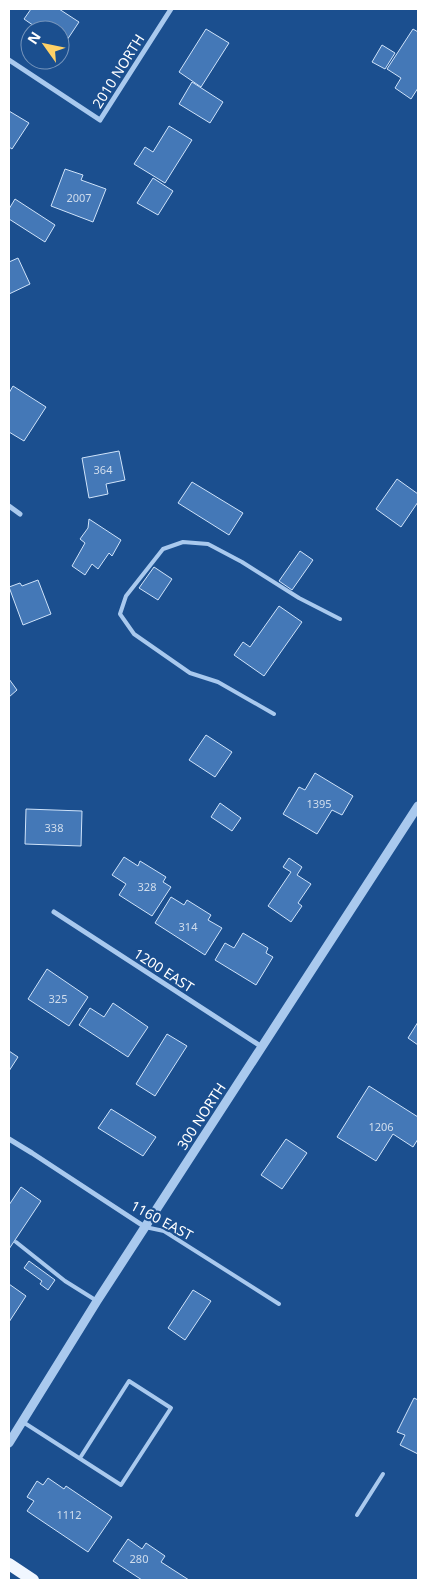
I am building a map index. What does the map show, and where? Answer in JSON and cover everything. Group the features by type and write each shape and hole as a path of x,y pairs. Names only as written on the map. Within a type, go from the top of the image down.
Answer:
{"main road":[{"path":"9,1564 33,1580"}],"street":[{"name":"2010 NORTH","path":"9,60 100,120 171,9"},
{"path":"9,506 20,514"},
{"name":"300 NORTH","path":"9,1443 97,1301 418,806"},
{"name":"1200 EAST","path":"54,912 262,1047"},
{"name":"1160 EAST","path":"9,1139 32,1152 145,1227"}],"lane":[{"path":"274,714 218,682 190,673 134,634 120,614 126,596 163,549 183,542 208,544 242,562 299,598 340,619"},
{"name":"1160 EAST","path":"145,1227 164,1231 279,1304"},
{"path":"16,1242 65,1281 97,1301"},
{"path":"23,1422 121,1485 171,1408 130,1381 80,1458"},
{"path":"356,1515 383,1474"}],"building":[{"path":"31,9 59,9 79,22 70,36 70,20 24,19"},
{"path":"206,29 229,43 201,87 179,72"},
{"path":"413,29 418,32 418,88 411,99 395,88 401,78 387,69"},
{"path":"382,45 395,53 385,69 372,62"},
{"path":"192,82 223,102 210,123 179,104"},
{"path":"9,111 29,123 12,149 9,147"},
{"path":"169,126 192,140 165,183 134,164 145,147 153,152"},
{"path":"65,169 83,175 81,180 106,189 93,222 51,206"},
{"path":"153,178 173,191 158,215 137,203"},
{"path":"15,199 55,225 45,242 9,219 9,209"},
{"path":"18,258 30,284 9,294 9,262"},
{"path":"13,386 46,407 24,441 9,432 9,393"},
{"path":"119,451 125,480 106,484 108,494 89,498 82,458"},
{"path":"397,479 418,494 418,502 401,527 376,509"},
{"path":"192,482 243,513 229,535 178,503"},
{"path":"89,519 121,540 112,556 109,553 98,569 92,564 85,575 72,566 85,543 80,539 88,528"},
{"path":"300,551 313,560 292,590 279,581"},
{"path":"154,567 172,579 158,600 139,588"},
{"path":"38,580 51,614 23,625 9,587 20,583 22,586"},
{"path":"279,606 302,622 264,676 234,655 243,642 250,647"},
{"path":"9,679 17,690 9,697"},
{"path":"206,735 232,752 215,777 189,760"},
{"path":"315,773 353,796 342,815 332,810 317,834 283,814 299,787 305,790"},
{"path":"220,803 241,818 232,831 211,817"},
{"path":"26,809 82,811 81,846 25,844"},
{"path":"124,857 138,866 140,861 166,877 163,882 171,887 152,916 119,895 126,884 112,875"},
{"path":"289,858 302,867 297,875 311,884 298,903 302,906 291,922 268,906 291,872 283,867"},
{"path":"171,897 184,905 187,900 211,915 208,920 222,928 205,955 155,923"},
{"path":"243,933 268,948 266,953 273,957 256,985 215,960 225,943 234,948"},
{"path":"47,969 88,997 69,1026 28,999"},
{"path":"113,1003 148,1027 128,1057 79,1025 90,1008 104,1017"},
{"path":"418,1022 418,1045 408,1038"},
{"path":"167,1034 187,1046 155,1096 136,1084"},
{"path":"9,1051 18,1057 9,1071"},
{"path":"369,1086 418,1117 418,1139 413,1147 393,1134 376,1161 337,1137"},
{"path":"111,1109 156,1137 143,1156 98,1128"},
{"path":"286,1139 307,1153 282,1189 261,1175"},
{"path":"21,1187 41,1201 9,1249 9,1205"},
{"path":"29,1261 55,1280 48,1290 40,1284 42,1281 24,1268"},
{"path":"9,1284 26,1296 9,1322"},
{"path":"193,1290 211,1301 185,1340 168,1328"},
{"path":"414,1398 418,1400 418,1454 400,1445 405,1435 397,1432"},
{"path":"48,1478 64,1489 66,1486 112,1517 88,1552 27,1511 34,1501 27,1497 37,1481 43,1485"},
{"path":"128,1539 142,1549 146,1543 165,1556 161,1562 189,1580 142,1580 113,1561"}]}
